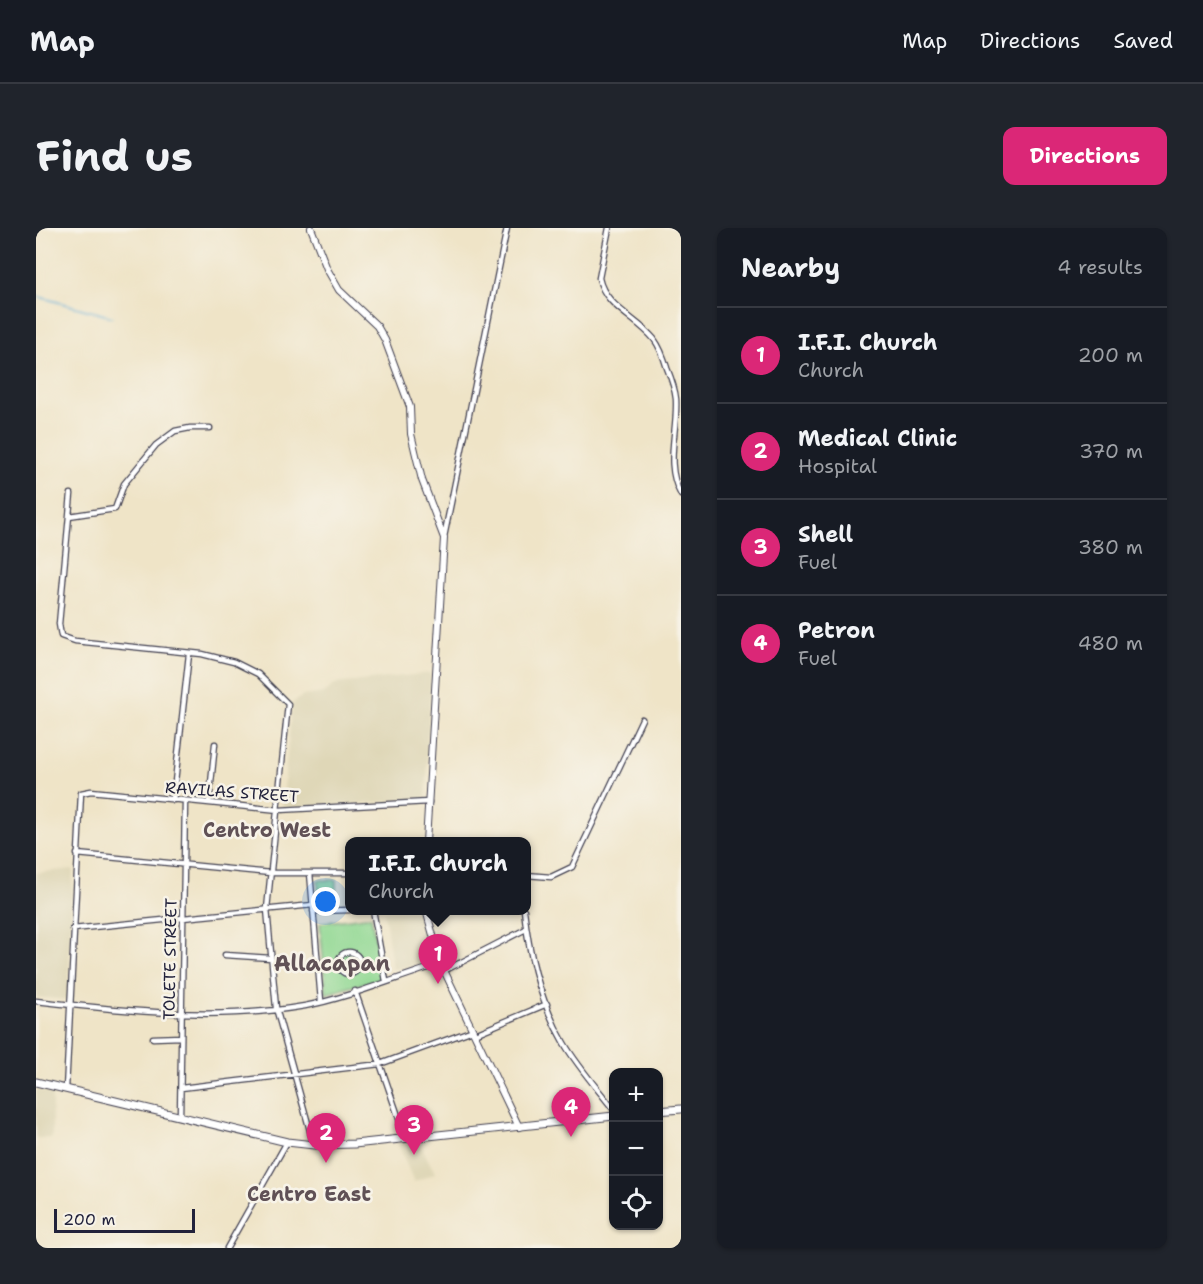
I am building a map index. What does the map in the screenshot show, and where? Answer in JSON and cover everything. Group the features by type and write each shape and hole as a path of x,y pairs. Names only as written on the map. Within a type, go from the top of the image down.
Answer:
{"highway":[{"path":"36,1082 180,1118 287,1142 314,1145 406,1139 609,1117"},
{"path":"663,1111 681,1109"}],"main road":[{"path":"311,228 327,269 339,290 377,326 385,340 410,407 411,434 422,480 444,538 426,837"},
{"path":"427,915 444,971 519,1127"}],"street":[{"path":"444,538 507,228"},
{"path":"609,228 599,278 601,286 609,299 655,339 667,368 676,400 672,451 673,474 681,495"},
{"path":"69,516 115,509 124,484 156,446 175,431 210,428"},
{"path":"71,494 59,624 61,636 75,641 202,654 244,666 258,674 288,704 279,810 267,909 276,1008 314,1145"},
{"path":"173,800 189,654"},
{"path":"531,875 551,877 572,867 642,719"},
{"path":"209,803 215,744"},
{"name":"RAVILAS STREET","path":"77,854 79,804 81,793 87,791 279,810 429,802"},
{"name":"TOLETE STREET","path":"180,1118 185,801"},
{"path":"66,1089 77,854 271,873 345,873"},
{"path":"310,873 321,1001"},
{"path":"73,929 313,905"},
{"path":"313,911 345,910"},
{"path":"374,915 386,981"},
{"path":"525,915 535,972 563,1042 609,1103"},
{"path":"444,971 526,929"},
{"path":"353,952 360,958 360,967 355,973 348,975 340,970 338,961 344,953 353,952"},
{"path":"225,955 271,958"},
{"path":"36,1001 181,1012 276,1008 321,1001 441,964"},
{"path":"355,991 406,1139"},
{"path":"181,1088 380,1064 547,1004"},
{"path":"153,1038 181,1037"},
{"path":"227,1248 287,1142"}],"shaded area":[{"path":"431,673 426,799 282,808 292,703 303,696 325,693 335,684"},
{"path":"73,869 68,1000 36,997 36,873"},
{"path":"384,915 426,915 433,962 393,969"},
{"path":"36,1089 52,1093 52,1138 36,1138"},
{"path":"418,1140 435,1173 414,1182 398,1144"}],"green space":[{"path":"318,880 336,880 336,906 332,909 321,910 318,906"},
{"path":"371,916 382,978 326,994 320,923"}],"waterway":[{"path":"36,296 112,317"}],"place":[{"name":"I.F.I. Church","path":"438,984"},
{"name":"Petron","path":"571,1137"},
{"name":"Shell","path":"414,1155"},
{"name":"Medical Clinic","path":"326,1163"}],"district":[{"name":"Centro West","path":"267,830"},
{"name":"Allacapan","path":"332,963"},
{"name":"Centro East","path":"309,1194"}]}
